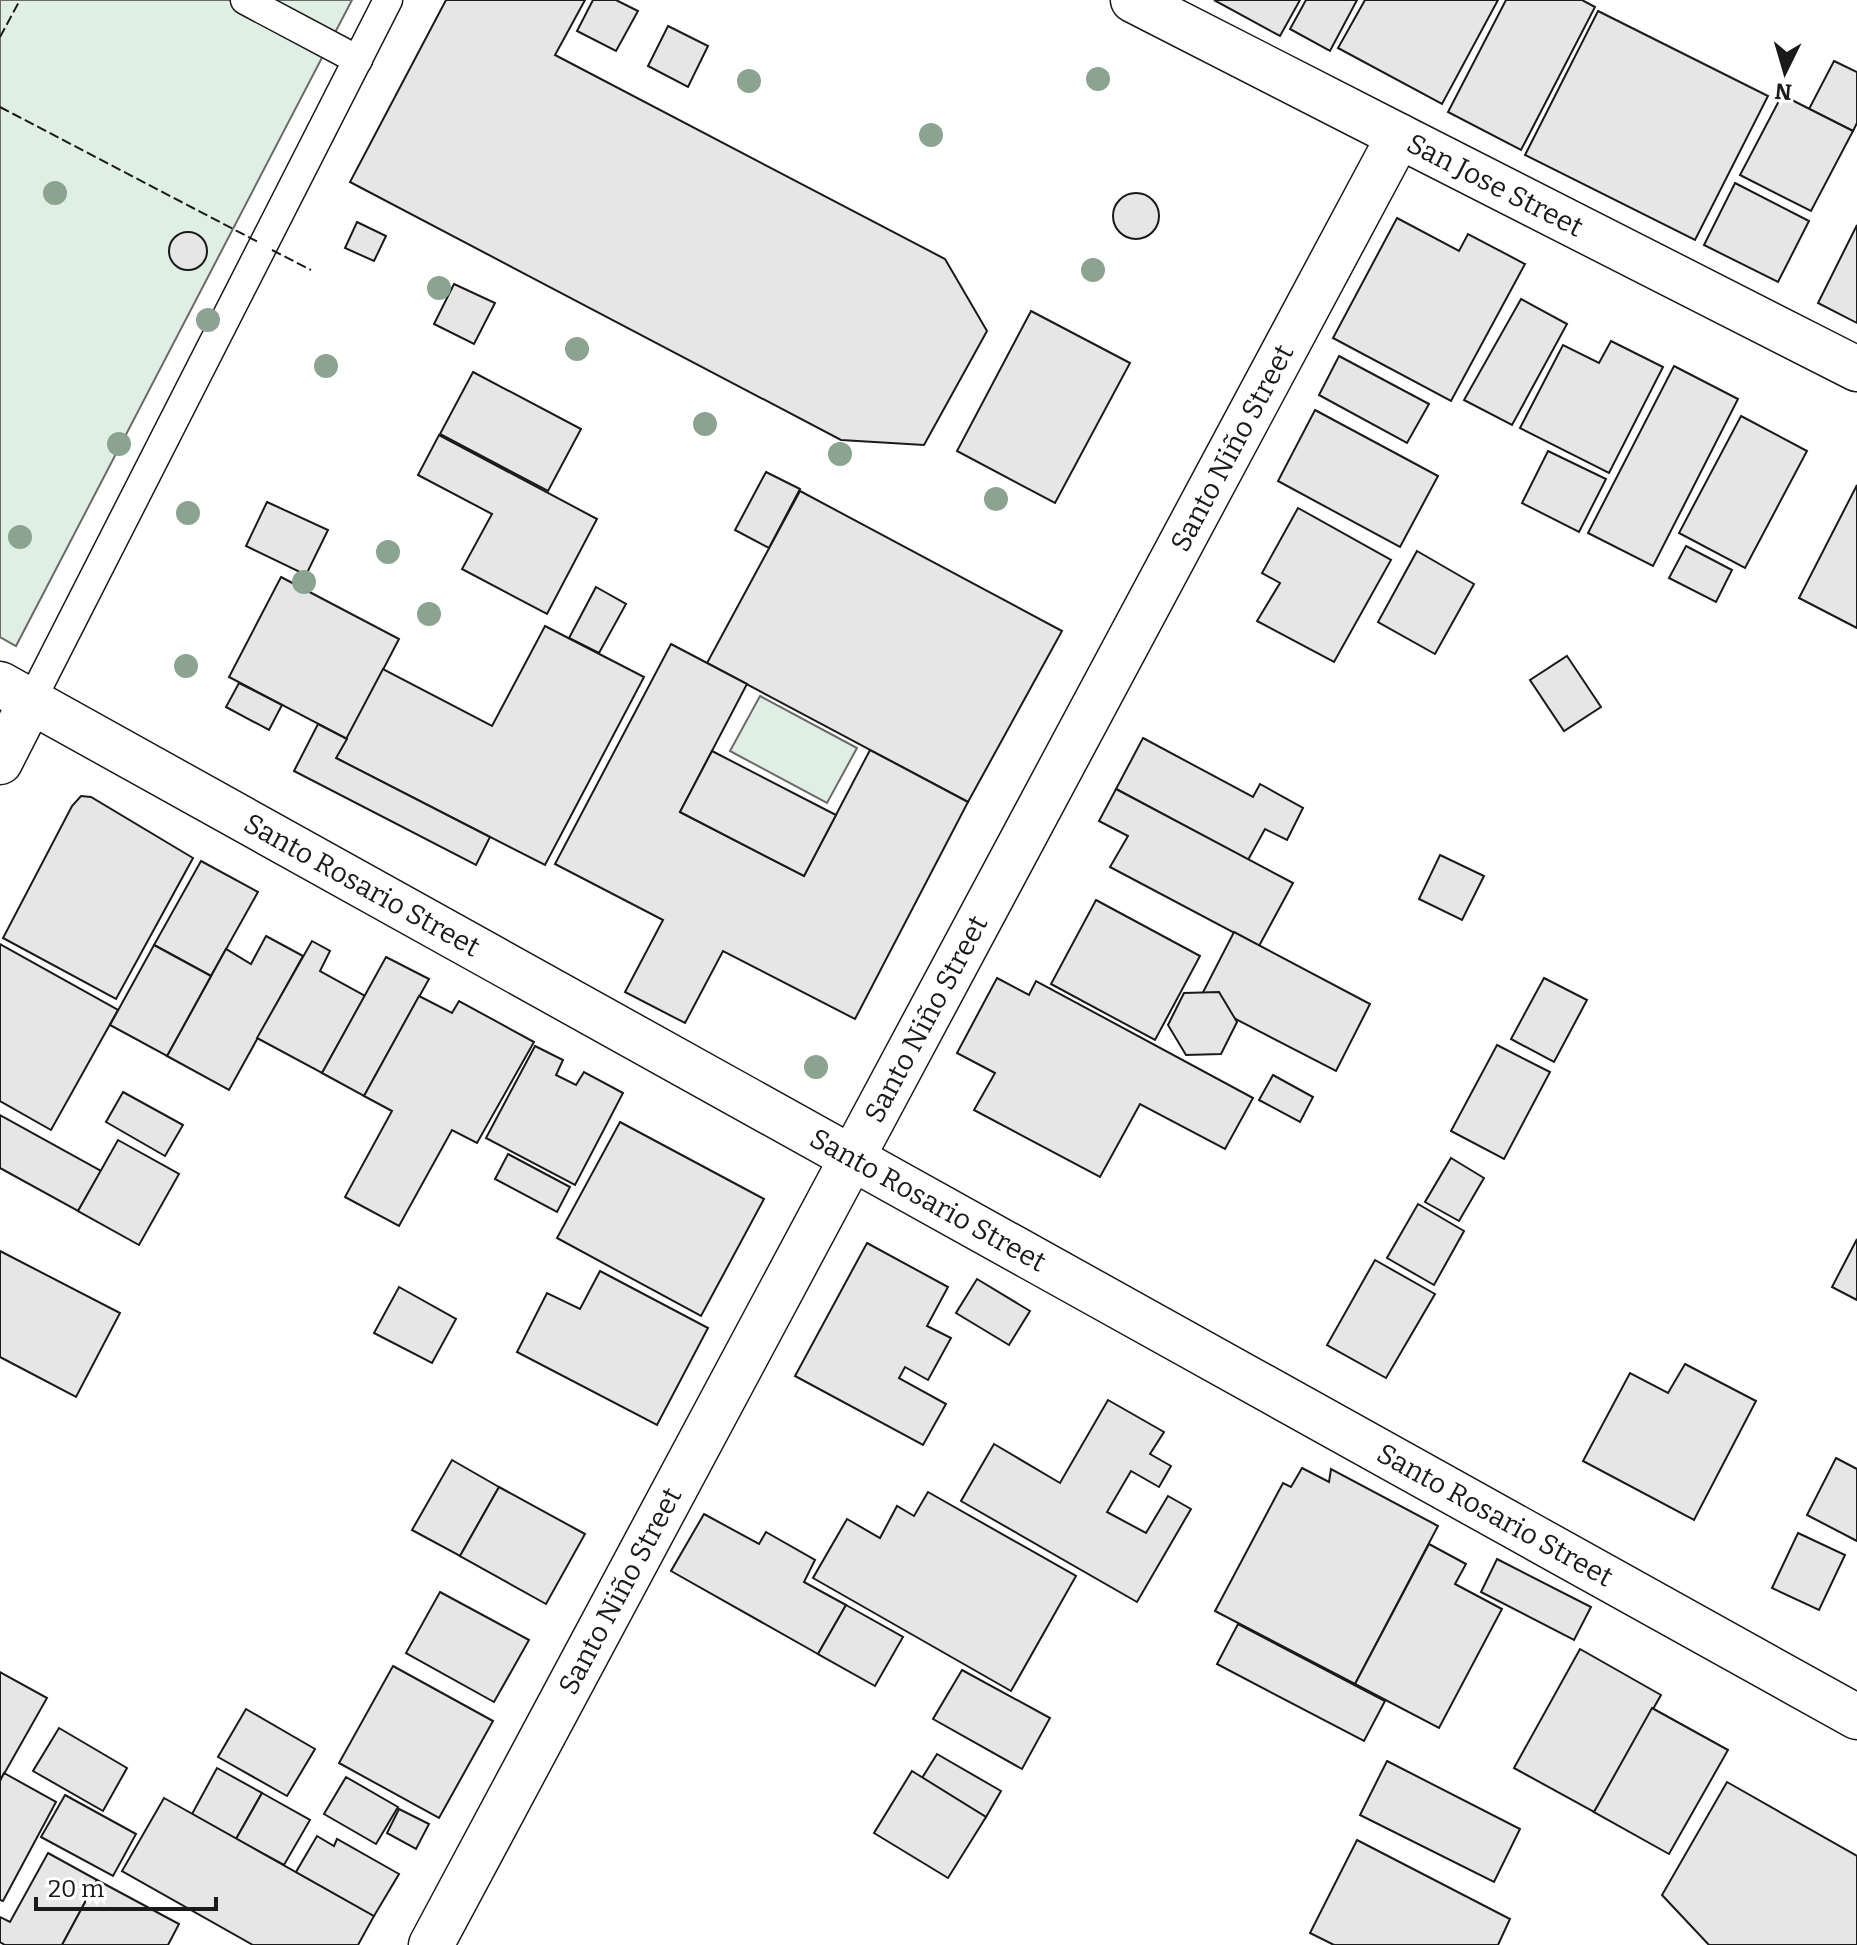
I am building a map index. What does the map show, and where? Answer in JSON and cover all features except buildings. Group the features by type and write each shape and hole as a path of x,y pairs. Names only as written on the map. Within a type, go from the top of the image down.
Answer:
{"street":[{"name":"San Jose Street","path":"1133,0 1857,369"},
{"name":"Santo Niño Street","path":"431,1945 1399,136"},
{"path":"0,762 16,692"},
{"name":"Santo Rosario Street","path":"16,692 1857,1717"}],"lane":[{"path":"245,0 358,60"},
{"path":"16,692 388,0"}],"green space":[{"path":"0,0 352,0 16,646 0,637"},
{"path":"760,696 857,748 827,803 730,751"}],"fence":[{"path":"0,37 20,0"},
{"path":"0,107 258,242"},
{"path":"272,250 311,270"}]}
